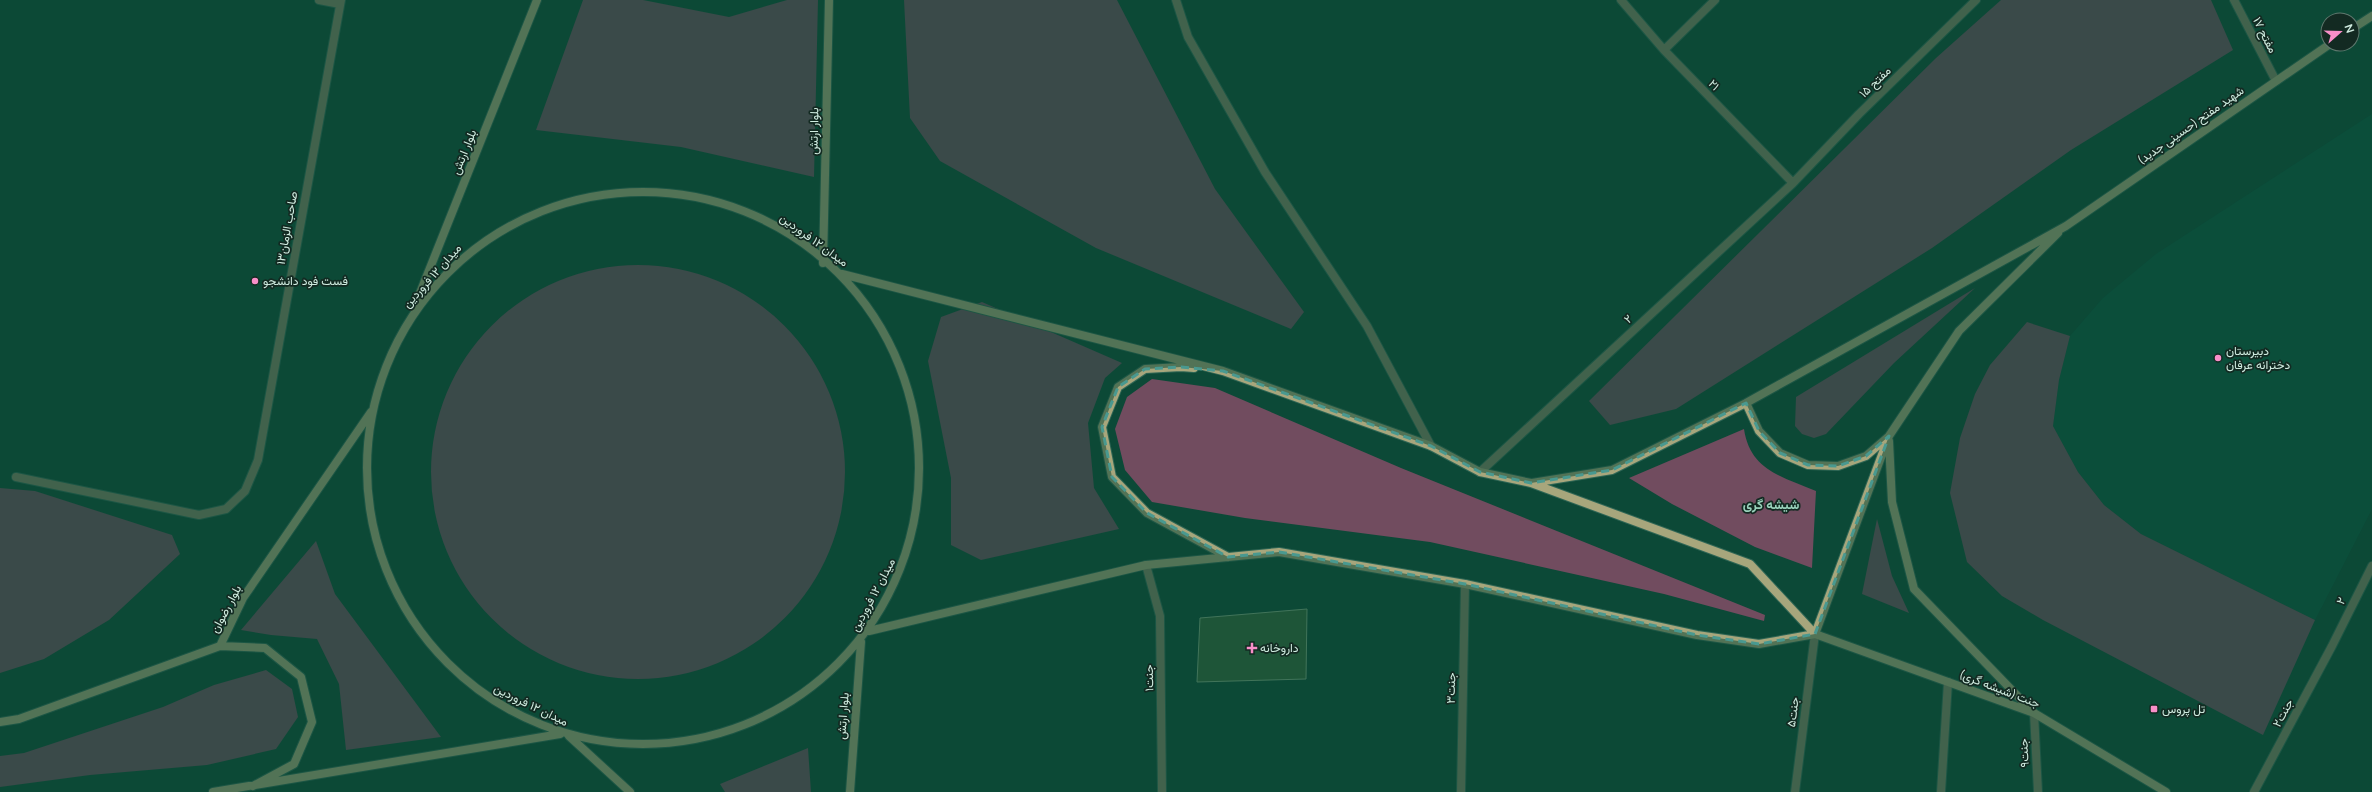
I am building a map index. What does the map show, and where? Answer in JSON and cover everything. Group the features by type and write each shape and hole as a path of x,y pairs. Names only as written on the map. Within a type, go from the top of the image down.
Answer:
{"street":[{"path":"319,0 340,2"},
{"name":"بلوار ارتش","path":"412,313 537,0"},
{"name":"بلوار ارتش","path":"823,263 829,0"},
{"path":"1176,0 1188,37 1265,172 1368,326 1431,446"},
{"name":"۲۱","path":"1621,0 1664,50 1792,183"},
{"path":"1664,50 1715,0"},
{"name":"مفتح ۱۵","path":"1792,183 1859,114 1976,0"},
{"name":"مفتح ۱۷","path":"2234,0 2276,81"},
{"name":"صاحب الزمان۱۳","path":"16,477 199,515 226,509 245,491 258,460 340,2"},
{"path":"2360,24 2372,16"},
{"name":"شهید مفتح (حسینی جدید)","path":"2066,226 2320,51"},
{"name":"۲","path":"1480,472 1792,183"},
{"name":"میدان ۱۲ فروردین","path":"608,192 688,193 763,217 823,263 842,274 888,336 914,409 921,487 905,563 869,632 861,642 802,698 729,734 649,747 569,736 560,734 487,698 427,642 386,572 367,493 372,412 387,360 412,313 465,254 532,213 608,192"},
{"path":"1531,483 1612,470 1746,403 2066,226"},
{"path":"1815,634 1889,436 1959,331 2066,226"},
{"path":"842,274 1223,371 1431,446 1480,472 1531,483 1750,564 1815,634"},
{"path":"1223,371 1181,367 1145,369 1118,388 1102,427 1112,477 1147,513 1228,557"},
{"path":"1746,403 1759,431 1780,453 1808,465 1838,466 1866,456 1889,436"},
{"name":"بلوار رضوان","path":"0,722 19,719 220,646 243,598 372,412"},
{"path":"1889,436 1892,502 1914,589 2034,713"},
{"path":"869,632 1146,565 1280,552 1465,584 1697,635 1760,644 1815,634"},
{"name":"جنت۱","path":"1146,565 1160,616 1162,792"},
{"name":"۲","path":"2332,646 2372,566"},
{"name":"جنت۳","path":"1462,792 1465,584"},
{"name":"جنت (شیشه گری)","path":"1815,634 2034,713 2166,792"},
{"name":"جنت۵","path":"1795,792 1815,634"},
{"name":"بلوار ارتش","path":"850,792 861,642"},
{"path":"220,646 265,648 301,677 312,722 294,764 253,786"},
{"name":"جنت۲","path":"2254,792 2332,646"},
{"path":"1941,792 1948,682"},
{"name":"جنت۹","path":"2034,713 2038,792"},
{"path":"213,792 560,734"},
{"path":"569,736 630,792"}],"highlighted area":[{"path":"1181,367 1223,371 1431,446 1480,472 1531,483 1612,470 1746,403 1759,431 1780,453 1808,465 1838,466 1866,456 1889,436 1815,634 1759,644 1697,635 1465,584 1279,552 1228,557 1147,513 1112,477 1102,427 1118,387 1145,369"}],"shaded area":[{"path":"583,0 643,0 729,17 787,0 818,0 814,177 681,147 536,130"},
{"path":"904,0 1117,0 1215,189 1304,312 1291,329 1096,248 940,161 910,118"},
{"path":"2001,0 2211,0 2233,50 2071,150 1932,248 1676,409 1610,425 1589,401 1936,58"},
{"name":"دبیرستان دخترانه عرفان","path":"2372,114 2372,509 2315,620 2141,534 2104,505 2078,472 2053,426 2059,380 2070,336 2103,298 2156,254"},
{"path":"638,265 678,269 717,281 753,300 784,326 810,357 829,393 841,432 845,472 841,512 829,551 810,587 784,618 753,644 717,663 678,675 638,679 598,675 559,663 523,644 492,618 466,587 447,551 435,512 431,472 435,432 447,393 466,357 492,326 523,300 559,281 598,269"},
{"path":"1975,288 1894,363 1826,434 1814,438 1802,434 1795,426 1796,397"},
{"path":"982,302 1122,363 1105,378 1088,423 1094,488 1119,529 981,560 951,545 951,478 928,361 941,317"},
{"path":"2027,322 2070,336 2059,380 2053,426 2078,472 2104,505 2141,534 2315,620 2263,735 2043,620 2002,596 1967,562 1950,493 1960,438 1975,394 1990,365"},
{"path":"1152,379 1215,388 1401,468 1765,615 1764,621 1664,594 1430,542 1245,518 1152,502 1125,470 1115,429 1127,397"},
{"path":"1744,429 1747,443 1760,463 1780,476 1816,491 1812,568 1755,547 1672,504 1629,478"},
{"path":"0,488 35,491 172,535 180,554 109,620 44,659 0,673"},
{"path":"1877,519 1892,576 1909,613 1862,594"},
{"path":"316,541 335,594 441,737 346,750 339,684 317,639 271,635 241,630"},
{"path":"266,670 292,689 298,717 276,749 207,765 90,775 0,787 0,756 24,753 163,707 214,685"},
{"path":"808,748 811,792 725,792 720,784"}],"building":[{"name":"داروخانه","path":"1307,609 1306,679 1197,682 1200,618"}],"place":[{"name":"فست فود دانشجو","path":"255,281"},
{"name":"دبیرستان دخترانه عرفان","path":"2218,358"},
{"name":"داروخانه","path":"1252,648"},
{"name":"تل پروس","path":"2154,709"}],"district":[{"name":"شیشه گری","path":"1771,504"}]}
